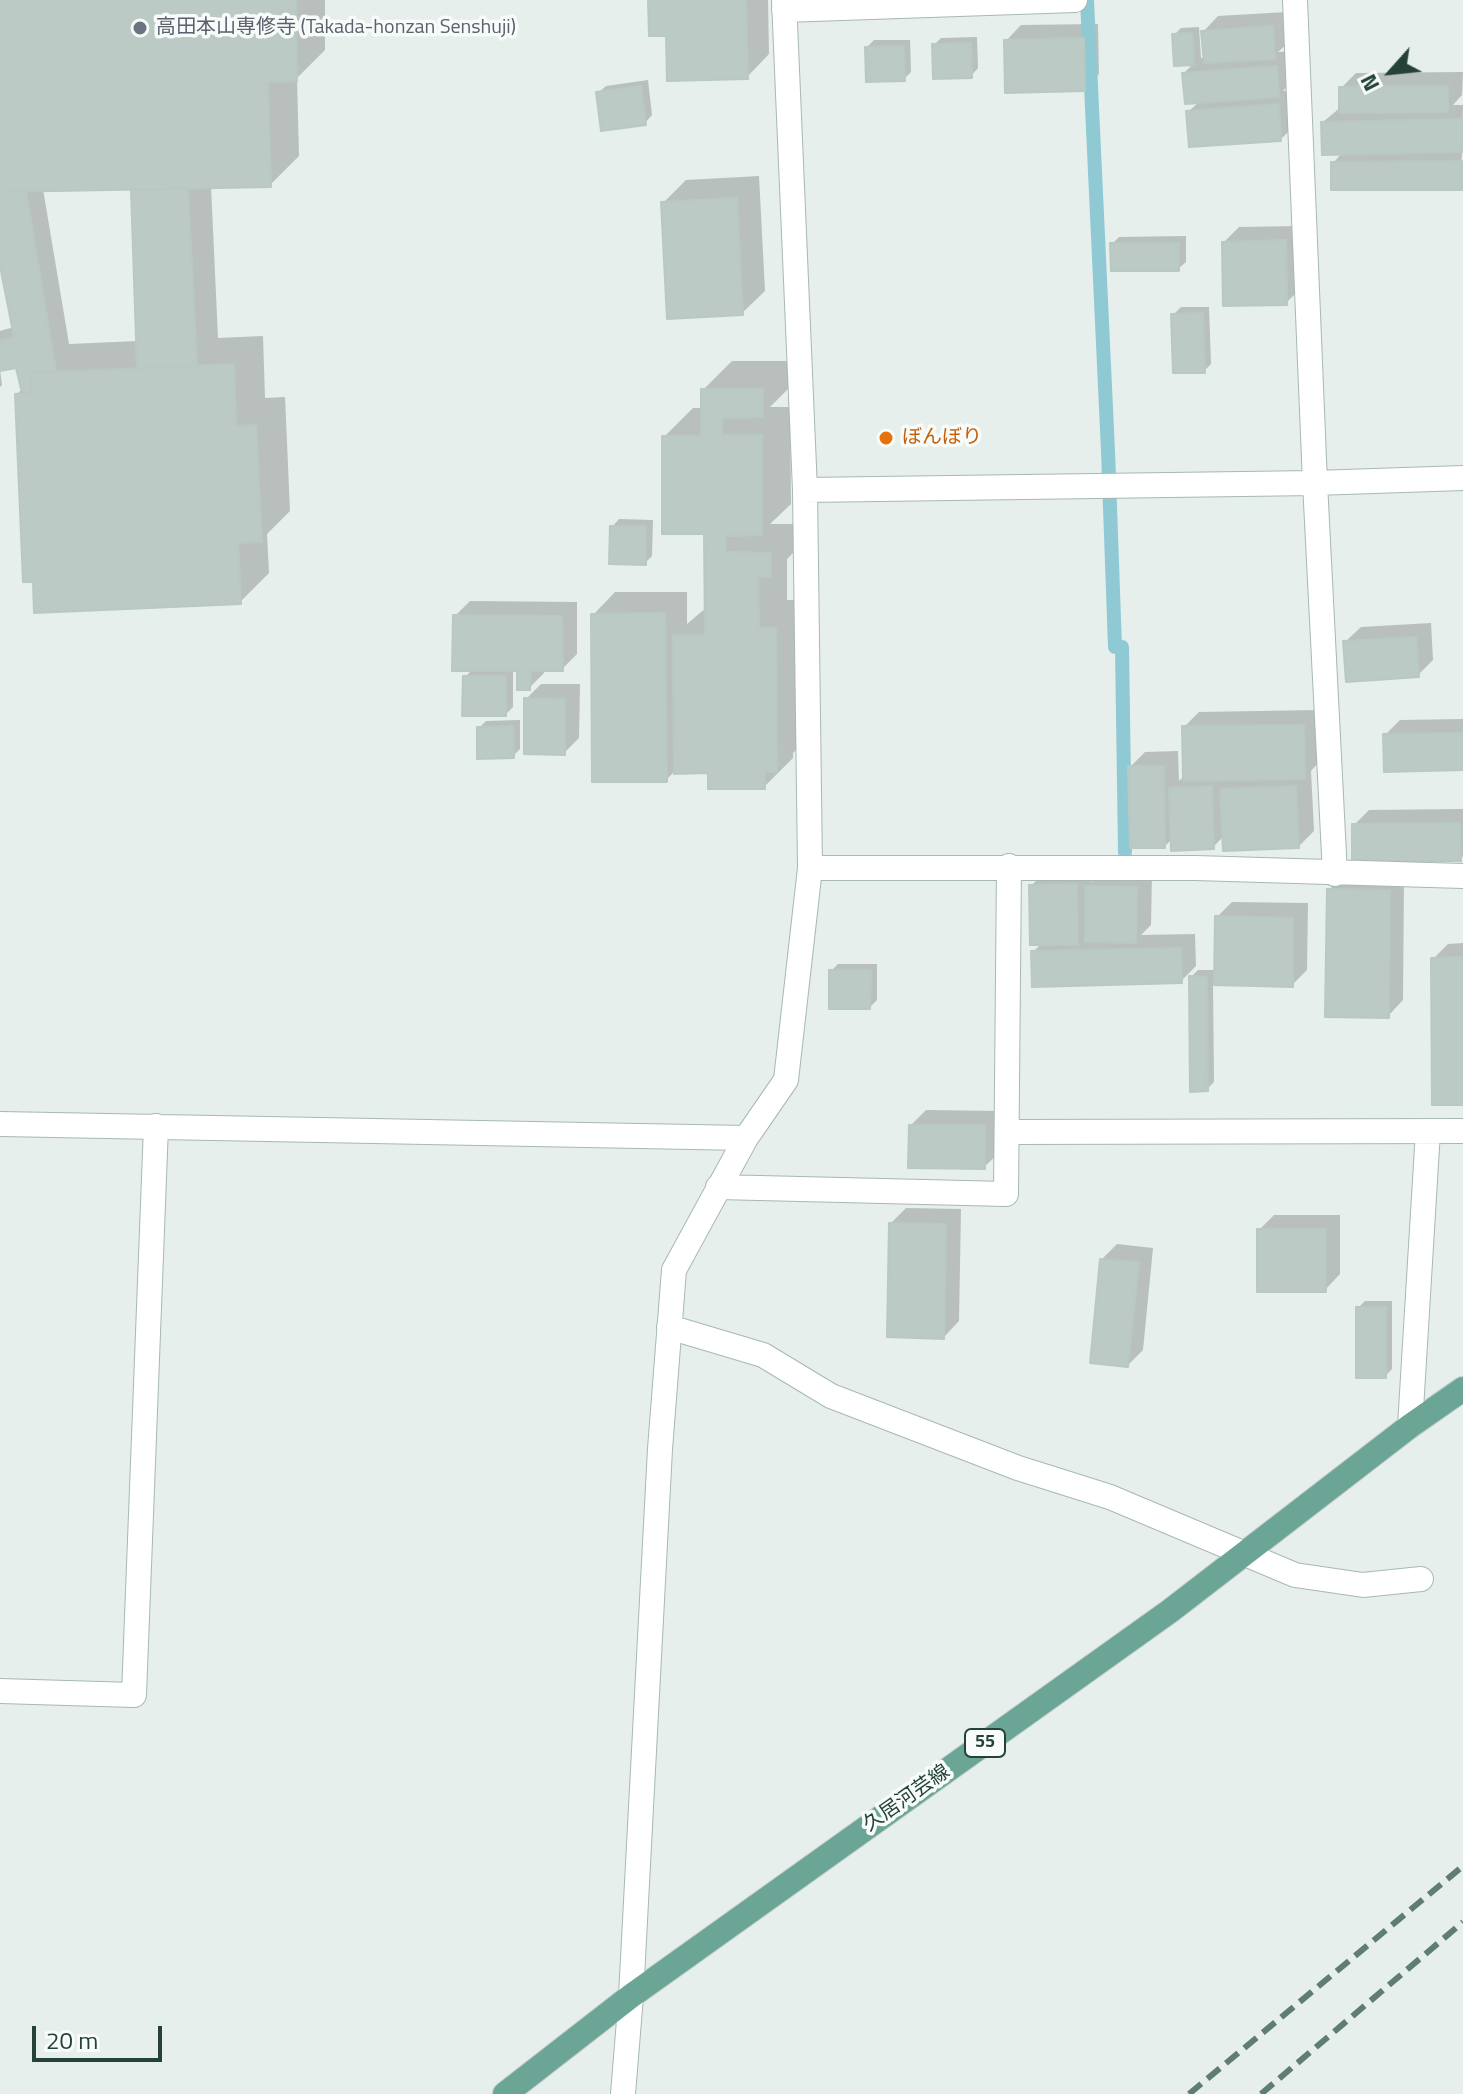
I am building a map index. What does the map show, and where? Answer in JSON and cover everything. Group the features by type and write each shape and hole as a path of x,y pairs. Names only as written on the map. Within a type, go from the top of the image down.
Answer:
{"main road":[{"name":"久居河芸線","path":"505,2094 631,1996 1170,1611 1410,1426 1463,1389"}],"street":[{"path":"623,2094 660,1449 674,1270 746,1138 786,1080 810,868 805,490 784,5 1075,0"},
{"path":"1295,0 1335,874"},
{"path":"805,490 1463,478"},
{"path":"718,1187 1006,1194 1009,866"},
{"path":"810,868 1195,868 1463,876"},
{"path":"0,1124 746,1138"},
{"path":"0,1691 134,1695 156,1126"},
{"path":"1410,1426 1428,1131"},
{"path":"1008,1132 1463,1131"},
{"path":"669,1327 763,1355 831,1396 1018,1468 1110,1497 1295,1575 1363,1585 1421,1579"}],"building":[{"path":"0,0 296,0 297,81 268,82 271,187 0,192"},
{"path":"648,0 746,0 748,79 667,81 666,36 649,36"},
{"path":"1273,26 1275,59 1204,63 1201,31"},
{"path":"1192,33 1194,65 1174,66 1172,34"},
{"path":"1084,38 1085,91 1005,93 1004,40"},
{"path":"971,43 972,78 933,79 932,44"},
{"path":"904,46 905,81 866,82 865,47"},
{"path":"1277,66 1279,97 1185,104 1182,73"},
{"path":"641,86 646,125 601,131 596,92"},
{"path":"1448,86 1448,112 1339,113 1339,87"},
{"path":"1279,104 1281,141 1189,147 1186,111"},
{"path":"1463,119 1463,152 1322,155 1321,122"},
{"path":"1462,161 1462,190 1331,190 1331,162"},
{"path":"188,189 197,366 137,368 131,190"},
{"path":"26,191 56,372 31,373 32,393 22,393 16,368 0,371 0,341 14,337 0,266 0,192"},
{"path":"737,198 743,315 667,319 661,202"},
{"path":"1286,240 1287,305 1223,306 1222,242"},
{"path":"1110,243 1179,243 1179,271 1111,271"},
{"path":"1203,313 1205,373 1173,373 1171,314"},
{"path":"234,364 236,426 256,425 262,542 238,543 241,604 34,613 33,582 23,582 15,394 32,393 31,373"},
{"path":"701,389 763,389 763,417 722,418 722,435 762,435 762,535 725,536 726,552 771,553 771,577 758,577 759,628 776,628 777,772 765,772 765,789 708,789 708,773 674,774 673,635 705,635 704,534 662,534 662,436 701,436"},
{"path":"610,526 646,526 646,565 609,564"},
{"path":"665,613 667,782 592,782 591,614"},
{"path":"453,615 562,616 563,671 531,671 530,690 517,690 517,671 452,671"},
{"path":"1416,637 1419,677 1346,682 1343,641"},
{"path":"463,676 506,676 506,716 462,716"},
{"path":"524,698 565,699 565,755 524,754"},
{"path":"1304,725 1305,779 1183,781 1182,726"},
{"path":"513,726 514,758 477,759 477,727"},
{"path":"1463,733 1463,770 1384,772 1383,734"},
{"path":"1128,766 1164,766 1165,848 1130,848"},
{"path":"1212,786 1214,849 1171,851 1169,788"},
{"path":"1296,786 1299,848 1223,851 1220,789"},
{"path":"1460,823 1461,861 1352,862 1352,824"},
{"path":"1077,884 1078,945 1030,945 1029,885"},
{"path":"1085,886 1137,887 1136,943 1085,942"},
{"path":"1327,889 1390,890 1389,1018 1325,1017"},
{"path":"1215,916 1293,918 1293,987 1214,985"},
{"path":"1181,948 1182,983 1032,987 1031,951"},
{"path":"1463,957 1463,1105 1432,1105 1431,958"},
{"path":"829,970 871,970 870,1009 829,1009"},
{"path":"1189,976 1207,977 1208,1091 1190,1092"},
{"path":"909,1125 985,1125 985,1169 908,1168"},
{"path":"889,1223 946,1224 944,1339 887,1337"},
{"path":"1257,1229 1326,1229 1326,1292 1257,1292"},
{"path":"1100,1259 1139,1262 1128,1367 1090,1363"},
{"path":"1356,1307 1386,1307 1386,1378 1356,1378"}],"waterway":[{"path":"1087,0 1115,647 1122,647 1125,852"}],"railway":[{"path":"1189,2094 1463,1866"},
{"path":"1261,2094 1463,1922"}],"place":[{"name":"高田本山専修寺 (Takada-honzan Senshuji)","path":"140,28"},
{"name":"ぼんぼり","path":"886,438"}]}
